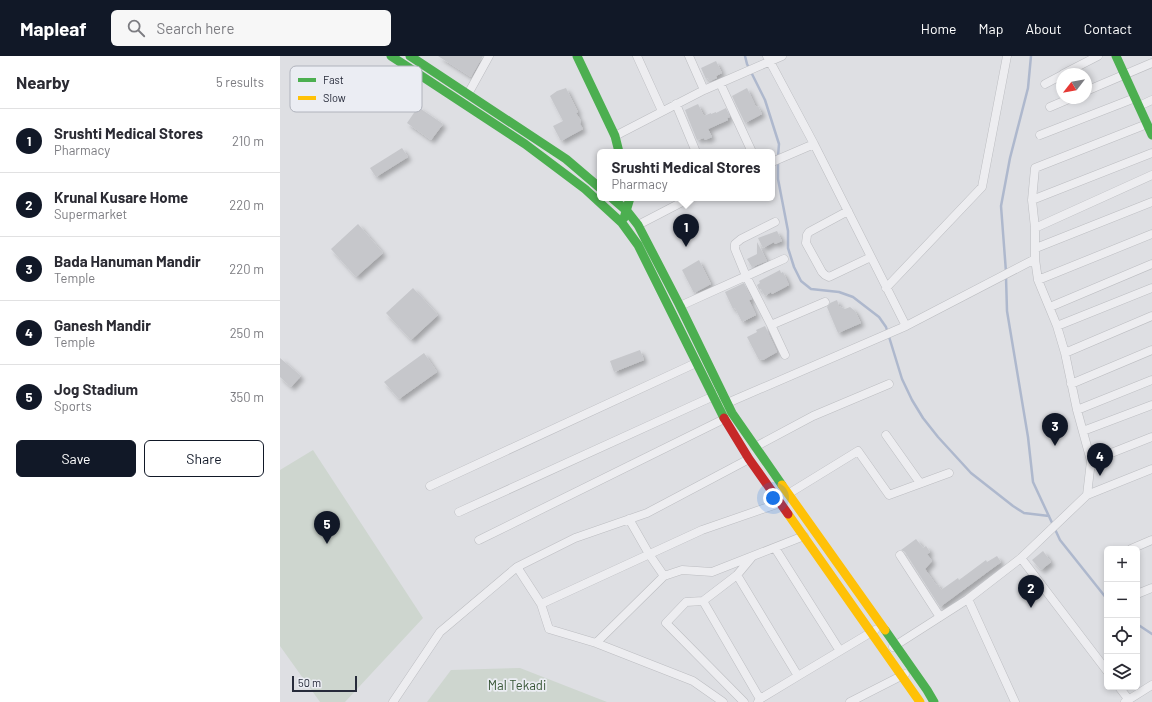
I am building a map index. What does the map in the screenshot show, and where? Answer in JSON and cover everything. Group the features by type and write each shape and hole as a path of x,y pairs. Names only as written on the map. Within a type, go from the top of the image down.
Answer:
{"main road":[{"path":"391,56 406,66"},
{"path":"410,56 566,159 597,185"},
{"path":"577,56 615,136 618,149"},
{"path":"1116,56 1150,129"},
{"path":"422,76 525,144 585,189 597,200"},
{"path":"598,201 622,223 638,245 696,363 718,394 727,403 755,447 934,702"},
{"path":"615,201 638,225 680,306 718,394 718,407 724,419 749,459 920,702"},
{"path":"622,223 629,201"}],"street":[{"path":"637,56 662,111"},
{"path":"688,56 704,90"},
{"path":"615,136 704,90 757,67 768,59 782,56"},
{"path":"886,288 982,187 1007,56"},
{"path":"1075,68 1098,56"},
{"path":"468,94 486,57"},
{"path":"768,59 814,144 871,257 886,288 902,328"},
{"path":"1092,89 1152,63"},
{"path":"1045,84 1056,78"},
{"path":"720,83 751,149"},
{"path":"1040,135 1137,102 1152,100"},
{"path":"676,104 695,149"},
{"path":"1050,107 1057,104"},
{"path":"1087,495 1091,461 1077,410 1065,353 1050,307 1038,280 1035,259 1035,228 1032,200 1035,168 1150,129"},
{"path":"775,161 814,144"},
{"path":"1032,200 1152,153"},
{"path":"1035,228 1152,175"},
{"path":"638,225 684,201"},
{"path":"1036,248 1152,202"},
{"path":"848,211 809,232 806,243 822,272 829,277 871,257"},
{"path":"775,222 741,239 735,244 735,249 746,276 786,355"},
{"path":"1038,280 1152,234"},
{"path":"718,407 902,328 1003,276 1013,269 1035,259"},
{"path":"680,306 784,260"},
{"path":"1050,307 1152,264"},
{"path":"1057,326 1152,288"},
{"path":"772,325 825,302"},
{"path":"1065,353 1152,316"},
{"path":"1071,384 1152,350"},
{"path":"430,486 696,363"},
{"path":"1077,410 1152,380"},
{"path":"755,447 813,416 889,384"},
{"path":"459,512 718,394"},
{"path":"1083,431 1152,405"},
{"path":"479,540 724,419"},
{"path":"886,435 920,483"},
{"path":"1091,461 1152,437"},
{"path":"788,494 858,451 889,495 949,473"},
{"path":"393,702 440,632 517,567 575,538 647,512 749,459"},
{"path":"886,652 968,599 1021,558 1087,495 1152,469"},
{"path":"541,604 702,530 780,503"},
{"path":"629,519 649,554 664,576"},
{"path":"596,643 664,576 682,570 712,572 804,536"},
{"path":"1138,546 1152,540"},
{"path":"775,548 840,651"},
{"path":"900,555 940,617"},
{"path":"744,702 666,623 686,602 703,602 738,575 752,557"},
{"path":"1021,558 1104,667"},
{"path":"517,567 541,604 549,629 596,643 693,681 723,702"},
{"path":"738,575 798,676"},
{"path":"1140,593 1152,588"},
{"path":"968,599 1015,702"},
{"path":"703,602 759,700 880,626"},
{"path":"850,702 912,670"},
{"path":"1121,690 1127,701 1152,685"}],"green space":[{"path":"313,450 423,618 345,702 320,702 280,646 280,470"},
{"name":"Mal Tekadi","path":"520,668 607,702 427,702 451,670"}],"building":[{"path":"438,56 483,56 471,77"},
{"path":"716,61 722,73 716,76 717,78 710,81 708,78 706,79 701,68"},
{"path":"566,88 578,112 576,113 581,121 580,124 583,129 561,141 553,126 563,121 550,96 557,91"},
{"path":"747,88 756,107 758,106 762,114 745,123 732,96"},
{"path":"698,104 704,116 711,113 716,113 726,108 730,117 727,118 728,120 708,129 712,137 705,140 704,138 697,140 685,110"},
{"path":"422,110 443,124 431,140 407,123 415,112 422,112"},
{"path":"402,148 408,157 376,177 370,168"},
{"path":"358,224 383,253 356,277 331,249"},
{"path":"777,231 782,241 775,244 774,242 763,248 758,238"},
{"path":"757,242 767,261 752,267 747,259 757,254"},
{"path":"699,260 711,284 694,293 682,270"},
{"path":"780,270 781,273 783,272 789,285 765,296 761,289 759,290 757,285 760,283 759,281"},
{"path":"744,283 752,299 749,300 756,315 742,322 735,308 733,309 725,292"},
{"path":"413,288 438,315 411,340 386,313"},
{"path":"837,300 839,306 845,309 850,307 855,311 861,323 838,333 827,307 830,303"},
{"path":"765,326 777,352 763,360 759,360 747,337 757,332 756,330"},
{"path":"640,350 644,360 614,372 610,361"},
{"path":"424,353 437,372 399,399 384,382"},
{"path":"280,358 301,376 291,387 280,377"},
{"path":"916,539 923,548 926,546 930,552 927,554 932,561 925,569 936,585 938,584 941,590 958,578 959,580 986,560 987,562 997,556 1001,562 940,607 905,552 901,550"},
{"path":"1043,551 1051,562 1041,570 1032,560"}],"waterway":[{"path":"745,56 747,64 765,100 779,144 778,157"},
{"path":"1006,272 1001,206 1010,158 1028,88 1031,56"},
{"path":"778,162 778,179 788,231 788,248 794,267 801,281 811,289 839,292 853,297 879,317 886,327 902,379 912,400 923,418 938,437 971,473 1013,506 1024,513 1049,516"},
{"path":"1006,277 1007,311 1028,437 1033,482 1060,540 1104,595"},
{"path":"1140,626 1152,634"}],"traffic: fast":[{"path":"391,56 406,66"},
{"path":"410,56 566,159 597,185"},
{"path":"577,56 615,136 618,149"},
{"path":"1116,56 1152,135"},
{"path":"422,76 525,144 585,189 597,200"},
{"path":"598,201 622,223 638,245 724,418"},
{"path":"615,201 627,211 638,225 680,306 732,413 782,485"},
{"path":"624,218 629,201"},
{"path":"885,630 934,702"}],"traffic: slow":[{"path":"782,485 885,630"},
{"path":"788,514 920,702"}],"traffic: jam":[{"path":"724,418 749,459 788,514"}],"place":[{"name":"Srushti Medical Stores","path":"686,247"},
{"name":"Bada Hanuman Mandir","path":"1055,446"},
{"name":"Ganesh Mandir","path":"1100,476"},
{"name":"Jog Stadium","path":"327,544"},
{"name":"Krunal Kusare Home","path":"1031,608"}]}
